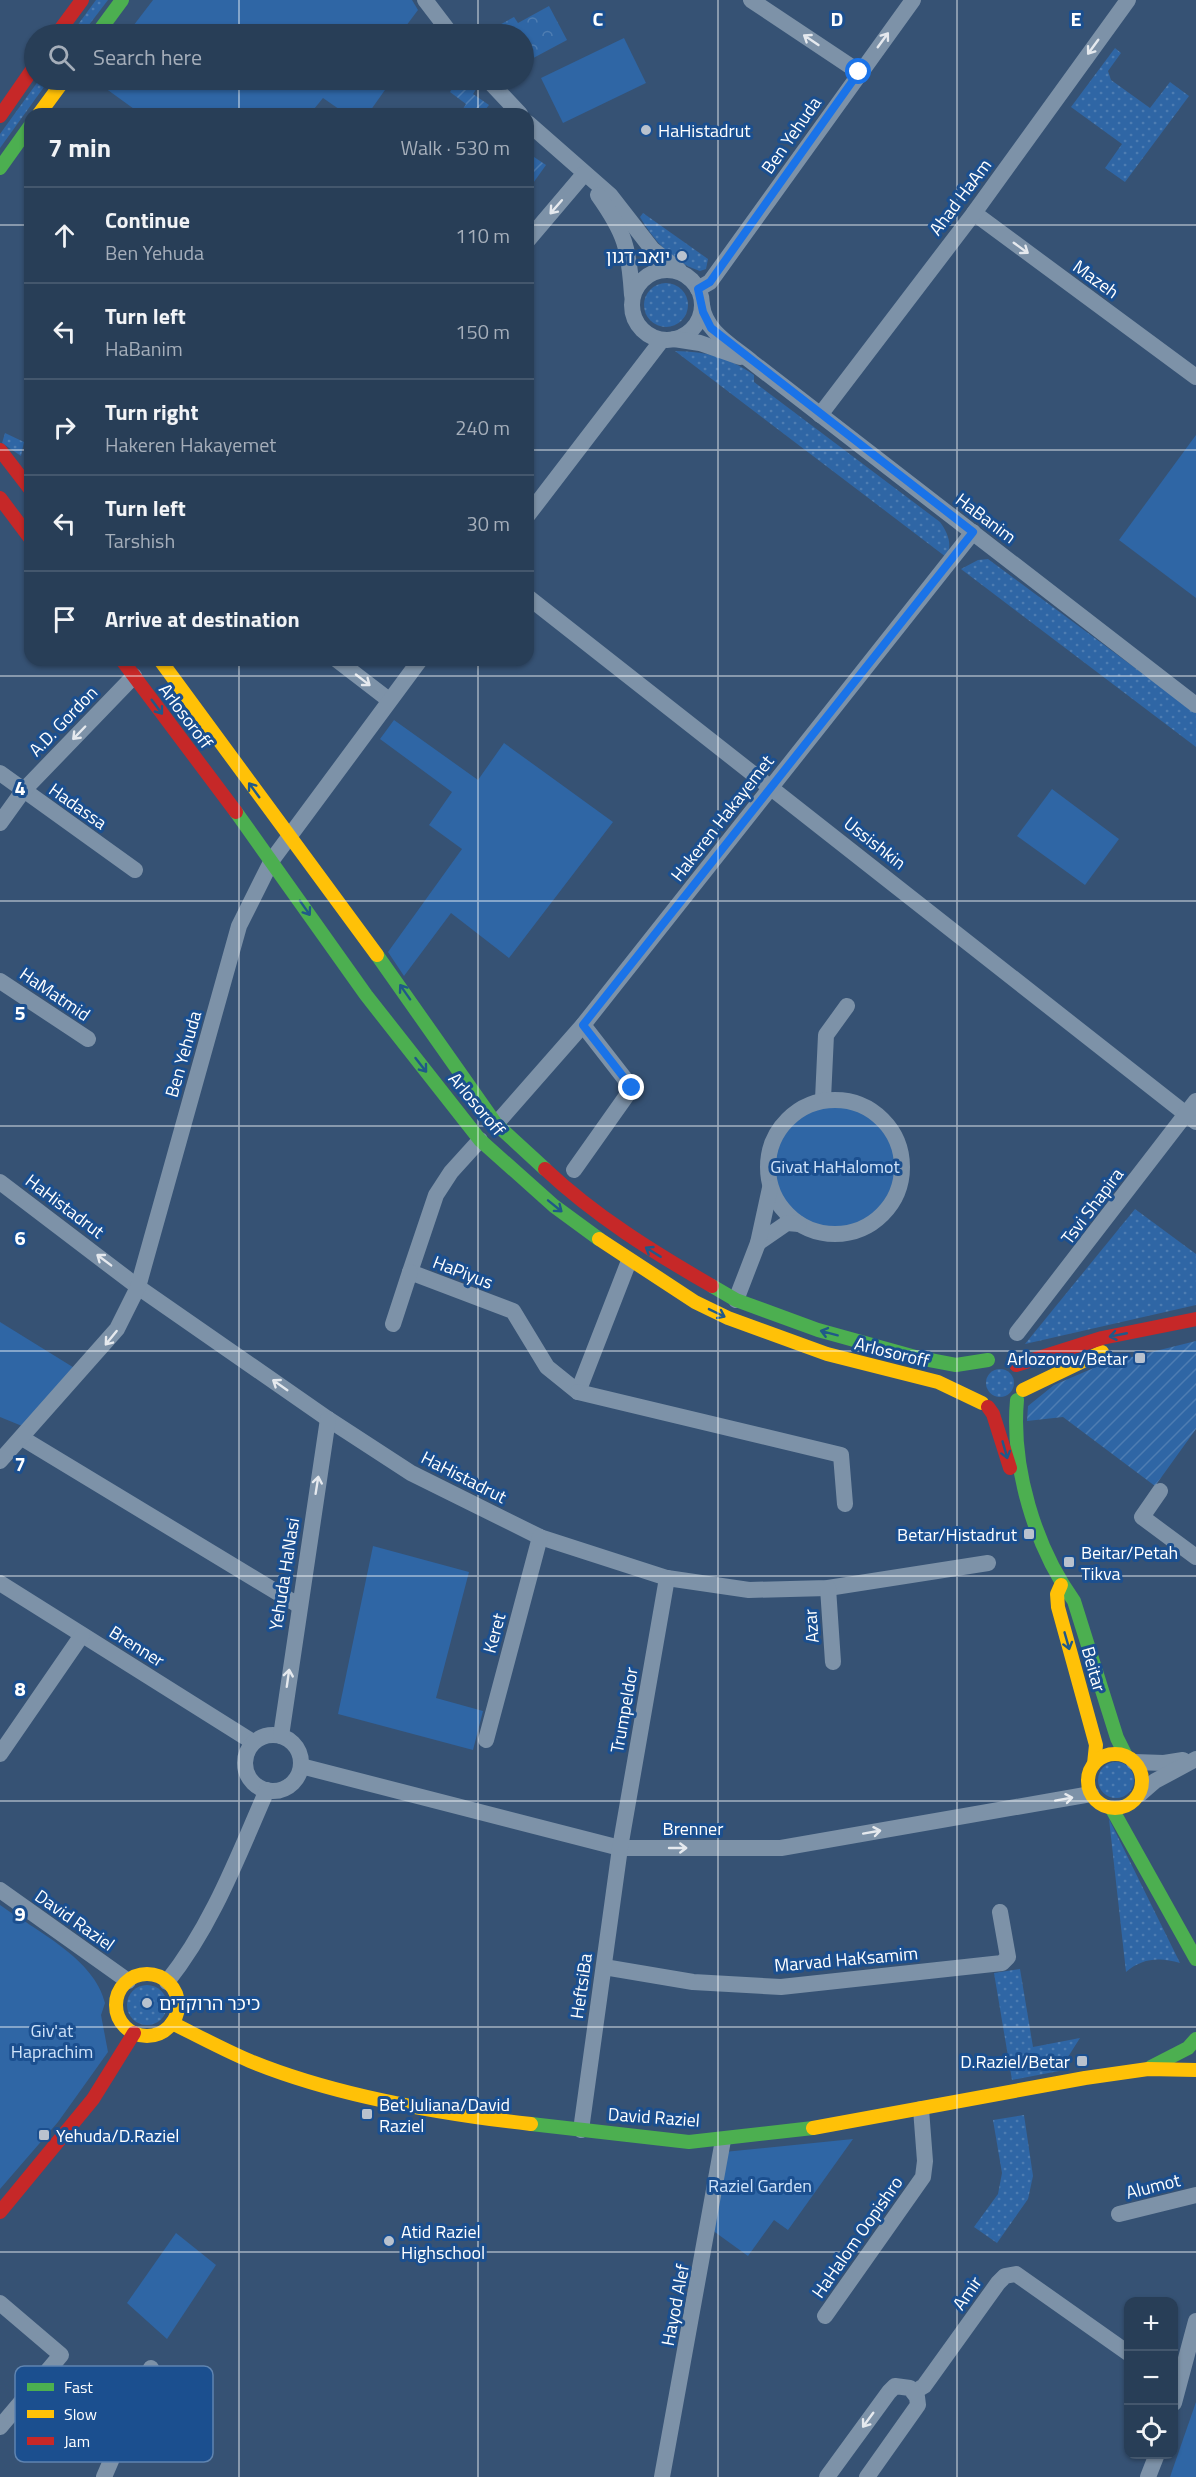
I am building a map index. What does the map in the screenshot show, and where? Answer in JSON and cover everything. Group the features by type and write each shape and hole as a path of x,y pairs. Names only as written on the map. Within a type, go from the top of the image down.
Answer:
{"main road":[{"path":"64,24 82,0"},
{"path":"103,24 115,6 122,0"},
{"path":"0,116 24,81"},
{"path":"43,108 57,90"},
{"path":"0,168 24,134"},
{"path":"0,450 24,468"},
{"path":"0,498 24,530"},
{"name":"Arlosoroff","path":"126,666 272,860 366,995 480,1140 554,1206 629,1262 695,1302 728,1318 827,1354 938,1382 985,1405"},
{"name":"Arlosoroff","path":"164,666 288,837 402,988 496,1124 563,1186 637,1241 705,1284 736,1299 818,1330 919,1358 956,1365 988,1360"},
{"path":"1016,1365 1102,1338 1196,1319"},
{"path":"1020,1395 1023,1377 1016,1365 1002,1358 988,1360 976,1372 973,1380 976,1397 985,1405 1001,1409 1020,1395 1108,1350 1196,1330"},
{"name":"Beitar","path":"1020,1395 1017,1433 1027,1491 1061,1584 1074,1601 1117,1738 1130,1759"},
{"name":"Beitar","path":"985,1405 993,1414 1011,1471 1027,1491"},
{"name":"Beitar","path":"1061,1584 1057,1594 1058,1607 1096,1745 1094,1764"},
{"path":"1149,1871 1135,1826 1137,1797 1143,1778 1130,1759 1109,1755 1094,1764 1088,1779 1091,1794 1097,1801 1112,1809 1149,1871 1196,1959"},
{"path":"1112,1809 1120,1808 1137,1797"},
{"path":"146,1974 155,1975 167,1982 177,1997 178,2007 172,2024 161,2033 151,2036 134,2033 123,2025 116,2007 121,1988 128,1981 146,1974"},
{"name":"David Raziel","path":"172,2024 250,2061 318,2084 468,2117 689,2142 723,2140 850,2122 1029,2088 1144,2070 1196,2070"},
{"path":"0,2212 93,2099 134,2033"},
{"path":"1196,2040 1196,2054"},
{"name":"David Raziel","path":"1144,2070 1176,2055 1196,2040"}],"street":[{"path":"425,0 443,24"},
{"path":"751,0 859,72"},
{"name":"Ben Yehuda","path":"700,297 859,72 913,0"},
{"name":"Ahad HaAm","path":"820,415 974,213 1128,0"},
{"path":"497,90 514,108"},
{"path":"534,128 622,208 652,249 683,273 700,297 699,320 693,329 668,340 534,508"},
{"path":"584,174 622,230 629,255 631,312 635,322 642,331 668,340"},
{"path":"534,233 584,174"},
{"name":"Mazeh","path":"974,213 1195,375"},
{"path":"632,295 640,280 660,269 683,273"},
{"name":"HaBanim","path":"700,297 705,320 711,328 752,362 1196,705"},
{"name":"HaBanim","path":"668,340 700,343 752,362"},
{"name":"Hakeren Hakayemet","path":"496,1124 583,1025 973,532"},
{"name":"Ussishkin","path":"534,602 1191,1118"},
{"path":"345,666 389,700"},
{"name":"Ben Yehuda","path":"0,1461 117,1329 138,1287 239,926 272,860 415,666"},
{"name":"A.D. Gordon","path":"0,823 23,791 134,676"},
{"name":"Hadassa","path":"0,773 135,870"},
{"name":"HaMatmid","path":"0,981 88,1039"},
{"path":"823,1099 826,1035 847,1006"},
{"path":"574,1170 632,1088 583,1025"},
{"path":"823,1099 852,1102 875,1113 888,1124 897,1139 902,1155 903,1173 891,1205 866,1228 832,1235 814,1232 799,1224 783,1210 770,1188 767,1170 769,1151 775,1134 798,1110 823,1099"},
{"name":"Tsvi Shapira","path":"1017,1333 1191,1118 1196,1101"},
{"name":"HaPiyus","path":"480,1140 451,1172 436,1195 410,1272 513,1311 546,1367 578,1392 841,1455 845,1504"},
{"name":"HaHistadrut","path":"0,1182 138,1287 328,1419 411,1473 540,1537 667,1578 749,1590 828,1588 988,1563"},
{"path":"736,1299 758,1243 770,1188"},
{"path":"758,1243 787,1223 799,1224"},
{"path":"578,1392 629,1262"},
{"path":"393,1324 410,1272"},
{"name":"Yehuda HaNasi","path":"280,1736 298,1605 328,1419"},
{"path":"22,1438 298,1605"},
{"path":"1160,1491 1142,1517 1196,1557"},
{"name":"Keret","path":"486,1740 540,1537"},
{"name":"Trumpeldor","path":"620,1848 667,1578"},
{"name":"Brenner","path":"0,1583 253,1742"},
{"name":"Azar","path":"828,1588 833,1662"},
{"path":"0,1754 82,1635"},
{"path":"280,1736 296,1747 301,1766 298,1775 286,1788 267,1791 252,1782 246,1774 244,1764 247,1750 253,1742 262,1737 280,1736"},
{"path":"1130,1759 1164,1763 1196,1758"},
{"path":"1137,1797 1155,1781 1196,1758"},
{"name":"Brenner","path":"301,1766 620,1848 781,1848 1091,1794"},
{"path":"167,1982 185,1960 224,1890 267,1791"},
{"name":"HeftsiBa","path":"581,2130 620,1848"},
{"name":"David Raziel","path":"0,1890 128,1981"},
{"name":"Marvad HaKsamim","path":"604,1967 693,1982 781,1987 1002,1963 1008,1957 1000,1912"},
{"name":"HaHalom Oopishro","path":"825,2316 923,2177 925,2161 921,2109"},
{"name":"Hayod Alef","path":"662,2477 723,2140"},
{"name":"Alumot","path":"1119,2214 1196,2195"},
{"name":"Amir","path":"914,2392 924,2386 998,2283 1010,2274 1016,2274 1125,2351"},
{"path":"0,2303 61,2355 52,2366"},
{"path":"1178,2382 1196,2321"},
{"path":"827,2477 889,2392 901,2385 914,2392 918,2404 867,2477"},
{"path":"0,2427 15,2409"},
{"path":"1148,2477 1155,2459"},
{"path":"104,2477 110,2462"}],"green space":[{"path":"96,0 108,0 90,24 78,24"},
{"path":"153,0 412,0 418,10 408,24 135,24"},
{"path":"549,6 567,40 534,58 534,24 501,24 514,17 518,23"},
{"path":"624,38 646,83 563,123 541,78"},
{"path":"1115,48 1121,53 1108,71 1111,80 1150,108 1170,82 1189,96 1125,182 1105,168 1122,144 1071,107"},
{"path":"32,90 42,90 29,108 24,108 24,115 0,148 0,134"},
{"path":"108,90 385,90 372,108 337,108 323,98 315,108 133,108"},
{"path":"451,90 476,90 473,94 489,105 487,108 464,108 466,104 450,92"},
{"path":"534,157 546,165 534,182"},
{"path":"643,213 708,259 706,269 700,271 690,267 665,250 640,217"},
{"path":"666,283 681,290 688,305 681,320 666,327 651,320 644,305 651,290"},
{"path":"675,351 716,356 754,375 754,382 940,522 949,539 946,557"},
{"path":"5,433 24,442 21,456 2,443"},
{"path":"1196,435 1196,598 1119,540"},
{"path":"988,559 1196,713 1196,747 961,569 978,560"},
{"path":"394,720 478,780 504,743 613,822 509,958 451,913 404,976 388,952 462,849 429,825 452,792 380,739"},
{"path":"1052,789 1119,839 1085,885 1017,836"},
{"name":"Givat HaHalomot","path":"835,1105 858,1110 869,1115 878,1123 886,1132 891,1143 896,1166 891,1189 886,1200 878,1209 869,1217 858,1222 835,1227 812,1222 801,1217 792,1209 784,1200 779,1189 774,1166 779,1143 784,1132 792,1123 801,1115 812,1110"},
{"path":"1135,1209 1196,1254 1196,1305 1025,1344"},
{"path":"0,1322 76,1369 22,1426 0,1417"},
{"path":"1196,1341 1196,1429 1155,1486 1063,1417 1027,1421 1028,1406 1054,1385 1103,1364"},
{"path":"1000,1369 1010,1373 1014,1383 1010,1393 1000,1397 990,1393 986,1383 990,1373"},
{"path":"373,1546 469,1572 436,1698 483,1711 473,1750 338,1714"},
{"path":"1116,1762 1129,1767 1134,1780 1129,1793 1116,1798 1103,1793 1098,1780 1103,1767"},
{"path":"1109,1819 1180,1963 1165,1960 1145,1961 1126,1972"},
{"name":"Giv'at Haprachim","path":"0,1905 62,1947 89,1973 99,1987 105,2003 101,2015 108,2052 58,2122 0,2189"},
{"path":"1020,1969 1033,2047 1080,2038 1059,2071 1012,2080 994,1973"},
{"path":"147,1985 161,1991 167,2005 161,2019 147,2025 133,2019 127,2005 133,1991"},
{"path":"1024,2115 1033,2176 1028,2199 997,2243 974,2227 998,2194 1002,2173 993,2120"},
{"name":"Raziel Garden","path":"853,2139 788,2230 774,2220 748,2256 712,2230 724,2152"},
{"path":"176,2233 216,2265 167,2339 127,2303"},
{"path":"1196,2402 1196,2477 1170,2477"}],"traffic: fast":[{"path":"104,24 122,0"},
{"path":"0,168 24,134"},
{"path":"236,812 366,995 480,1140 554,1206 599,1239"},
{"path":"377,955 496,1124 545,1169"},
{"path":"712,1286 736,1300 818,1330 919,1358 956,1365 988,1360"},
{"path":"1017,1400 1018,1452 1029,1505 1048,1556 1074,1601 1117,1738 1126,1756"},
{"path":"1112,1809 1196,1959"},
{"path":"1151,2067 1188,2048 1196,2039"},
{"path":"531,2124 689,2142 813,2128"}],"traffic: slow":[{"path":"43,108 57,90"},
{"path":"164,666 377,955"},
{"path":"599,1239 695,1302 728,1318 827,1354 938,1382 982,1403"},
{"path":"1023,1390 1102,1352"},
{"path":"1061,1585 1057,1594 1058,1607 1096,1745 1094,1764"},
{"path":"1110,1754 1120,1754 1130,1758 1138,1766 1142,1781 1138,1796 1130,1804 1120,1808 1110,1808 1100,1804 1092,1796 1088,1786 1088,1776 1092,1766 1100,1758 1110,1754"},
{"path":"147,1974 159,1976 169,1983 176,1993 178,2005 176,2017 169,2027 159,2034 147,2036 135,2034 125,2027 118,2017 116,2005 118,1993 125,1983 135,1976 147,1974"},
{"path":"172,2023 250,2061 316,2084 425,2109 531,2124"},
{"path":"813,2128 1085,2078 1148,2069 1196,2070"}],"traffic: jam":[{"path":"64,24 82,0"},
{"path":"0,116 24,81"},
{"path":"0,450 24,481"},
{"path":"0,498 24,530"},
{"path":"126,666 236,812"},
{"path":"545,1169 625,1232 712,1286"},
{"path":"1016,1365 1102,1338 1196,1319"},
{"path":"988,1407 993,1414 1010,1468"},
{"path":"0,2212 93,2099 134,2033"}],"place":[{"name":"HaHistadrut","path":"646,130"},
{"name":"יואב דגון","path":"682,256"},
{"name":"Arlozorov/Betar","path":"1140,1358"},
{"name":"Betar/Histadrut","path":"1029,1534"},
{"name":"Beitar/Petah Tikva","path":"1069,1562"},
{"name":"כיכר הרוקדים","path":"147,2003"},
{"name":"D.Raziel/Betar","path":"1082,2061"},
{"name":"Bet Juliana/David Raziel","path":"367,2114"},
{"name":"Yehuda/D.Raziel","path":"44,2135"},
{"name":"Atid Raziel Highschool","path":"389,2241"}],"route":[{"path":"632,1088 583,1025 973,532 752,362 711,328 703,312 698,289 710,282 859,72"}]}
